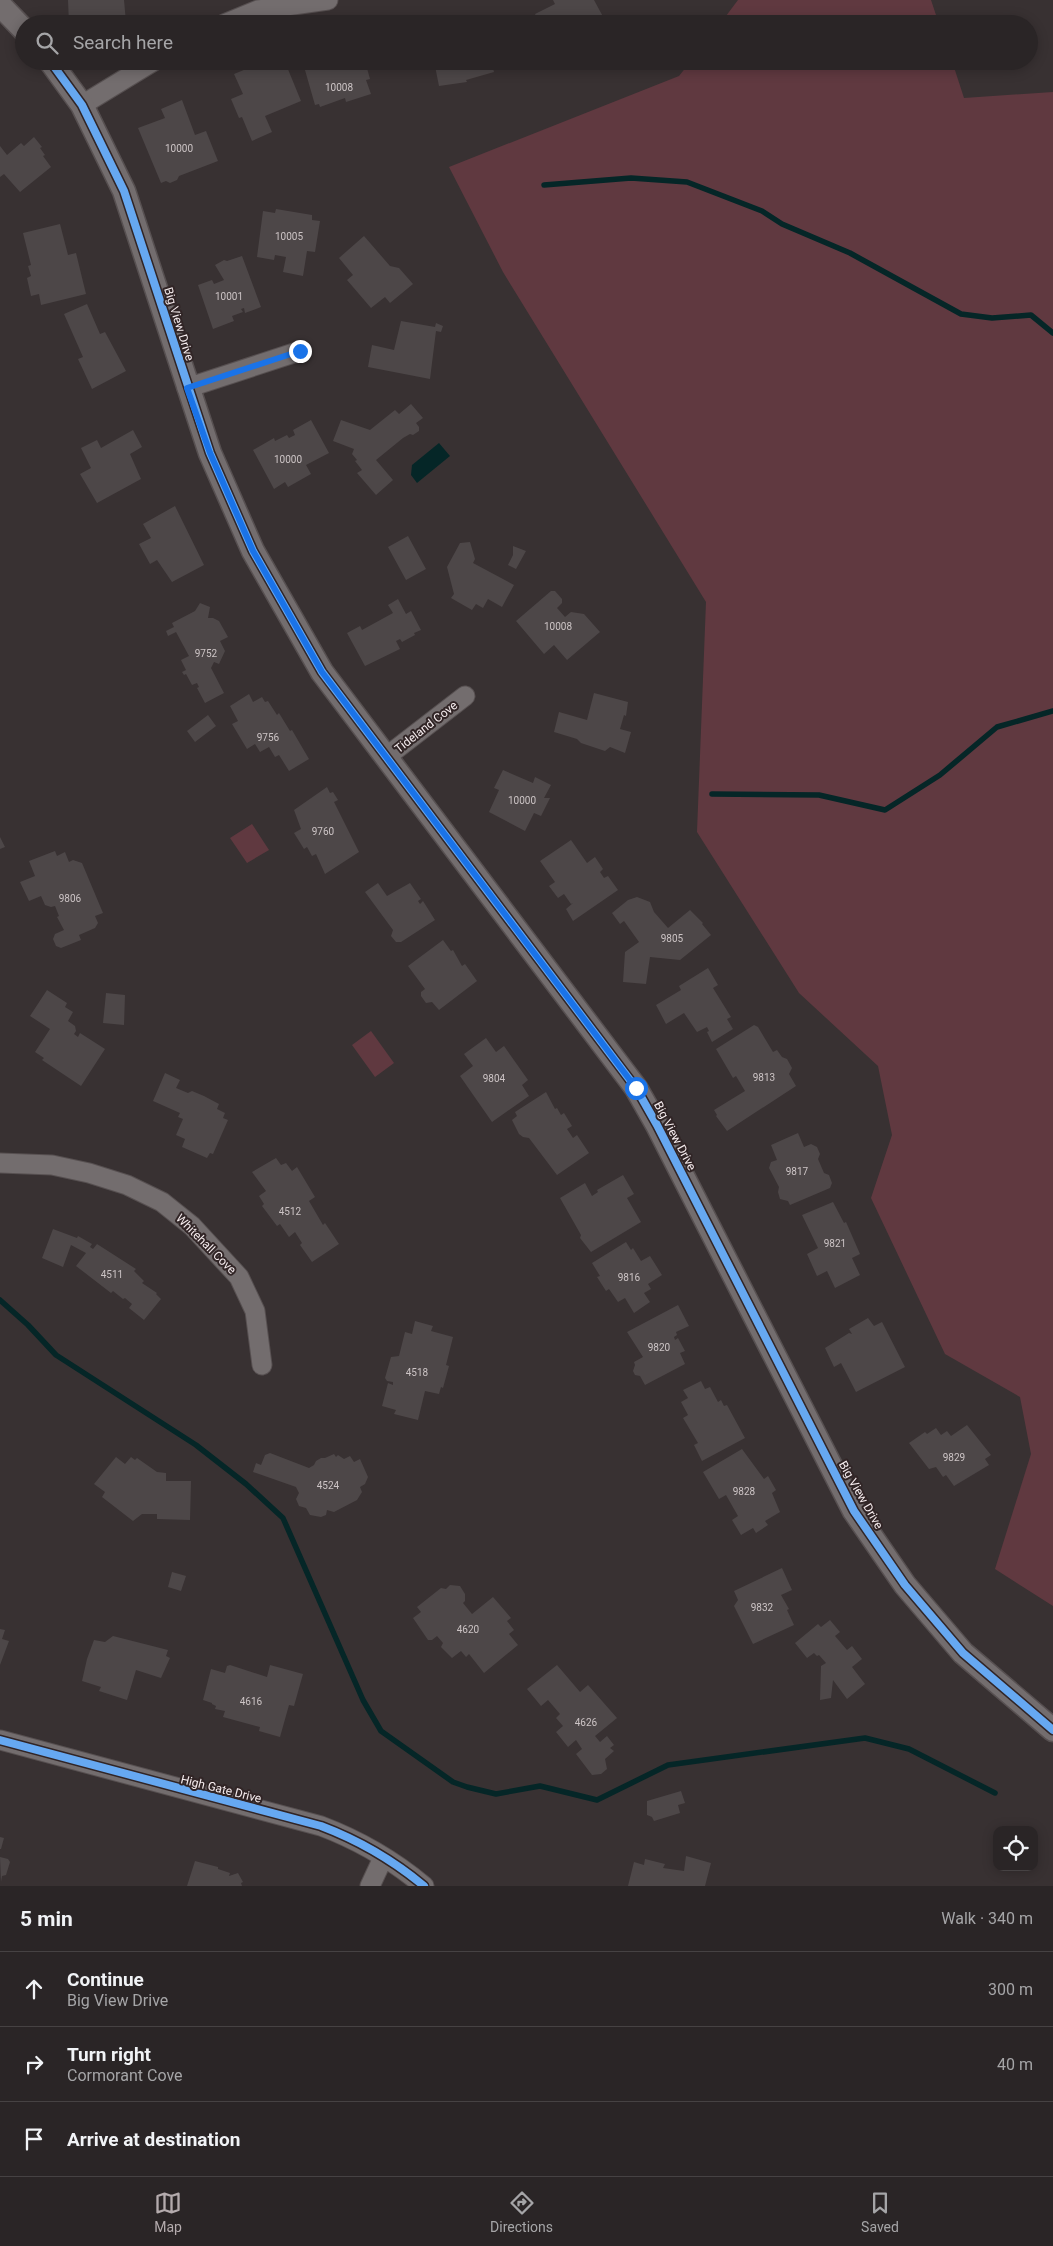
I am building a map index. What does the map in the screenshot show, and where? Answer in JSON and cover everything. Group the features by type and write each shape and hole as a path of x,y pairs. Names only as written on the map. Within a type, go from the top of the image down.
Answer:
{"street":[{"path":"246,15 258,10 328,0"},
{"path":"0,5 15,21"},
{"name":"Big View Drive","path":"57,70 82,105 124,191 138,229 187,388 210,453 253,551 322,672 636,1088 657,1125 854,1511 905,1586 963,1653 1053,1730"},
{"path":"82,105 139,70"},
{"path":"187,388 300,351"},
{"name":"Tideland Cove","path":"386,758 465,696"},
{"name":"Whitehall Cove","path":"0,1163 52,1165 89,1173 127,1185 162,1202 192,1226 239,1277 255,1311 262,1365"},
{"name":"High Gate Drive","path":"0,1740 321,1826 342,1834 383,1858 424,1886"},
{"path":"370,1886 383,1858"}],"shaded area":[{"path":"738,0 931,0 936,15 727,15"},
{"path":"684,70 955,70 964,98 1053,92 1053,1606 995,1569 1031,1454 1020,1397 945,1354 871,1198 892,1135 878,1066 799,993 697,832 706,602 503,272 449,167 679,76"},
{"path":"252,824 269,850 247,863 230,838"},
{"path":"371,1031 394,1063 375,1077 352,1045"}],"water":[{"path":"439,443 450,456 417,483 411,475 412,465"}],"building":[{"path":"68,0 124,0 125,15 69,15"},
{"path":"553,0 594,0 602,15 536,15 555,4"},
{"path":"244,70 288,70 301,101 265,116 272,132 252,141 242,117 239,118 231,99 243,94 234,74"},
{"path":"305,70 368,70 370,79 366,80 371,94 346,102 345,98 320,107 319,104 315,105"},
{"path":"436,70 493,70 494,72 466,80 467,82 439,86"},
{"path":"182,100 195,135 206,131 218,161 179,176 177,180 170,183 166,181 161,183 138,128 165,118 161,109"},
{"path":"34,137 42,147 40,148 45,155 43,156 51,167 20,192 4,174 0,177 0,146 7,155 21,143 24,146"},
{"path":"276,209 312,215 312,220 320,221 315,252 307,251 303,276 283,272 286,257 275,255 274,260 257,257 263,211 275,213"},
{"path":"60,224 68,255 76,253 86,294 41,305 39,294 31,296 27,278 31,276 28,266 31,265 23,233"},
{"path":"364,236 390,266 399,268 413,284 390,303 385,297 371,308 347,280 353,275 339,258"},
{"path":"242,256 261,307 245,313 244,308 241,309 243,312 232,316 234,321 213,329 198,285 212,280 214,284 224,280 215,265 224,260 227,261"},
{"path":"87,304 100,334 105,332 126,371 92,389 78,359 83,357 64,314"},
{"path":"401,321 435,327 436,323 443,326 441,332 436,331 430,379 368,367 372,345 394,350"},
{"path":"411,404 423,418 416,423 419,431 403,438 376,460 393,480 376,495 357,473 362,470 352,454 354,449 333,441 341,420 370,430 395,410 399,414"},
{"path":"311,420 329,453 306,465 311,474 288,487 285,482 274,489 253,450 274,438 275,441 287,435 289,438 295,435 293,430"},
{"path":"133,430 142,447 130,454 141,479 97,503 80,474 91,468 81,448 97,440 101,448"},
{"path":"175,506 204,565 172,582 157,560 150,564 139,544 151,538 143,524"},
{"path":"408,536 426,569 406,580 388,547"},
{"path":"470,542 475,559 473,563 514,585 502,607 488,599 483,608 476,604 472,610 451,598 454,594 447,567 460,543"},
{"path":"513,546 526,551 516,569 508,565 513,555"},
{"path":"551,591 555,591 562,599 562,603 557,608 565,617 571,612 584,614 600,632 567,660 554,645 544,654 516,621"},
{"path":"398,599 406,614 411,611 421,630 402,642 400,639 396,641 400,649 365,666 347,633 360,626 362,630 393,613 388,605"},
{"path":"200,603 210,607 208,618 219,621 228,637 220,641 225,651 219,664 214,662 211,668 224,693 205,703 197,688 199,687 197,683 192,685 186,674 184,675 182,672 186,670 181,660 189,656 176,632 168,636 166,631 174,627 172,623 195,611"},
{"path":"594,693 628,702 626,716 624,715 620,729 631,732 625,753 610,747 605,751 554,732 559,712 587,720"},
{"path":"249,694 253,702 262,697 265,702 268,701 277,715 279,713 290,731 292,730 309,759 289,771 279,755 275,757 269,747 260,752 255,744 247,749 232,724 238,721 230,706"},
{"path":"208,715 216,726 195,742 187,731"},
{"path":"503,770 533,783 535,777 551,785 544,798 550,798 541,816 534,813 525,831 489,812 499,790 494,788"},
{"path":"327,787 330,793 333,792 338,800 334,802 359,852 325,874 316,854 312,856 307,847 304,849 294,833 301,829 294,810"},
{"path":"0,837 5,847 0,849"},
{"path":"571,840 587,863 595,857 603,869 600,872 604,878 608,876 618,890 573,921 566,909 573,903 571,904 564,894 558,898 549,886 555,882 540,861"},
{"path":"55,851 57,856 65,852 69,862 73,860 82,863 103,913 95,916 98,923 95,928 79,935 81,940 61,948 56,946 53,939 55,934 64,930 57,917 59,916 55,906 45,905 41,896 29,901 20,882 35,876 29,861"},
{"path":"378,883 387,896 410,883 421,899 418,901 420,904 423,901 435,920 401,942 396,942 391,936 393,930 365,892"},
{"path":"637,897 650,902 654,912 668,928 690,910 703,923 711,935 680,960 650,957 646,984 623,982 625,952 639,942 624,921 620,924 612,913 628,900"},
{"path":"443,940 451,951 453,950 462,966 465,964 477,981 439,1010 432,1002 426,1003 421,996 421,992 425,989 408,966"},
{"path":"708,968 718,985 713,988 731,1017 727,1019 733,1029 712,1042 707,1032 709,1031 707,1027 697,1032 684,1013 666,1024 656,1005 681,990 679,986"},
{"path":"47,990 67,1003 65,1007 73,1012 68,1021 75,1026 76,1031 74,1034 78,1037 80,1033 105,1049 81,1086 42,1060 44,1058 35,1052 50,1029 30,1016"},
{"path":"106,993 125,995 124,1025 103,1023"},
{"path":"754,1025 758,1027 773,1052 777,1050 782,1057 787,1059 792,1068 789,1074 796,1086 727,1131 714,1110 745,1091 736,1076 733,1078 716,1049"},
{"path":"486,1038 496,1052 504,1046 528,1080 522,1085 529,1096 492,1122 460,1076 473,1066 464,1054"},
{"path":"165,1073 180,1080 176,1088 188,1093 192,1091 204,1096 219,1104 217,1109 225,1113 223,1118 228,1120 213,1154 210,1153 207,1158 182,1147 185,1139 176,1135 183,1119 178,1117 180,1113 153,1101"},
{"path":"546,1092 555,1109 557,1108 561,1115 564,1113 572,1126 567,1129 573,1138 577,1135 589,1153 557,1175 529,1138 519,1134 512,1120 517,1116 515,1112"},
{"path":"798,1133 804,1147 811,1144 817,1147 820,1154 818,1159 824,1173 829,1175 832,1183 830,1188 790,1205 788,1201 780,1199 779,1187 769,1168 771,1162 777,1160 771,1145"},
{"path":"276,1158 281,1165 286,1163 292,1171 297,1167 315,1197 309,1201 323,1225 325,1223 339,1244 312,1262 300,1245 302,1243 295,1232 289,1237 280,1224 277,1226 262,1206 264,1204 259,1196 266,1191 252,1172"},
{"path":"623,1175 634,1194 627,1198 641,1222 591,1252 580,1238 581,1235 560,1198 585,1183 592,1196 598,1192 597,1190"},
{"path":"833,1202 844,1223 846,1222 860,1254 852,1258 860,1275 835,1288 827,1271 817,1276 807,1254 818,1248 802,1215"},
{"path":"53,1229 77,1238 78,1236 92,1244 90,1247 93,1249 97,1244 136,1269 134,1271 144,1281 142,1283 157,1293 161,1299 144,1320 129,1308 132,1304 125,1298 123,1299 113,1291 111,1293 76,1266 86,1253 71,1245 63,1267 42,1258"},
{"path":"626,1242 631,1250 633,1248 641,1261 650,1256 662,1275 648,1284 651,1289 644,1293 650,1302 634,1313 625,1298 618,1302 609,1289 606,1291 597,1277 600,1276 592,1263"},
{"path":"678,1305 689,1326 676,1332 677,1335 674,1337 675,1340 678,1338 685,1351 680,1353 685,1364 645,1385 640,1376 635,1375 633,1371 634,1362 643,1357 627,1332"},
{"path":"868,1318 874,1326 882,1322 905,1367 856,1392 841,1363 834,1367 825,1348 849,1333 852,1334 849,1329"},
{"path":"415,1321 433,1326 431,1331 453,1337 446,1365 449,1366 443,1388 441,1387 439,1394 425,1391 418,1420 394,1414 396,1410 382,1406 388,1383 393,1385 393,1382 387,1381 385,1378 391,1357 399,1356 405,1332 412,1334"},
{"path":"701,1381 705,1389 710,1387 718,1402 721,1400 724,1406 727,1405 745,1438 702,1461 694,1445 698,1443 683,1418 688,1415 681,1402 688,1398 683,1390"},
{"path":"967,1425 991,1455 985,1459 989,1465 954,1486 946,1475 943,1477 936,1467 929,1469 909,1443 925,1432 927,1434 936,1428 941,1435 947,1431 951,1436"},
{"path":"742,1449 764,1479 768,1476 776,1490 772,1493 780,1512 765,1521 768,1525 756,1533 753,1528 741,1535 732,1520 738,1516 726,1495 719,1499 703,1472"},
{"path":"270,1453 309,1468 321,1458 334,1454 336,1457 338,1455 344,1459 350,1456 354,1462 360,1459 368,1477 365,1484 360,1487 362,1492 357,1500 334,1512 327,1510 326,1515 321,1517 310,1515 306,1508 299,1506 296,1499 299,1493 296,1487 253,1472 256,1463 261,1465 265,1455"},
{"path":"116,1457 125,1464 131,1457 135,1460 137,1458 157,1472 166,1473 166,1481 191,1481 190,1520 157,1519 157,1514 142,1514 133,1521 102,1497 105,1492 94,1484"},
{"path":"782,1568 792,1590 781,1595 789,1609 787,1610 794,1625 753,1644 734,1606 738,1600 734,1591"},
{"path":"172,1572 186,1576 181,1591 168,1587"},
{"path":"450,1585 460,1586 465,1594 465,1601 463,1603 472,1614 493,1597 511,1618 507,1621 514,1630 509,1634 518,1645 484,1673 469,1654 466,1657 461,1651 452,1658 441,1647 443,1643 437,1636 432,1640 428,1640 413,1618 421,1612 417,1607 441,1588 446,1589"},
{"path":"830,1620 840,1632 835,1636 847,1650 852,1646 862,1659 852,1667 865,1684 847,1699 833,1680 831,1698 820,1700 821,1666 826,1663 819,1655 817,1656 814,1653 807,1658 795,1643 818,1624 821,1627"},
{"path":"0,1629 5,1630 2,1639 9,1641 0,1665"},
{"path":"113,1636 168,1650 166,1656 170,1658 161,1678 136,1670 127,1700 99,1691 101,1687 82,1681 94,1640 105,1642"},
{"path":"230,1665 267,1677 270,1665 303,1674 294,1706 289,1705 280,1737 259,1731 260,1727 223,1717 225,1711 215,1709 216,1706 212,1703 203,1700 211,1669 225,1673 227,1666"},
{"path":"557,1665 580,1692 588,1685 617,1718 595,1736 600,1742 607,1736 614,1745 610,1748 614,1751 605,1759 607,1769 601,1774 592,1775 576,1754 582,1749 576,1740 568,1747 556,1732 563,1726 556,1718 560,1714 548,1700 541,1706 527,1689"},
{"path":"681,1791 685,1803 678,1805 680,1813 654,1821 652,1817 647,1815 647,1801"},
{"path":"0,1837 4,1838 1,1849 0,1849"},
{"path":"686,1856 711,1863 705,1886 628,1886 634,1862 644,1865 645,1859 665,1864 663,1868 684,1871"},
{"path":"0,1857 8,1859 10,1862 6,1875 2,1876 1,1882"},
{"path":"195,1861 218,1867 218,1869 230,1873 229,1876 238,1873 243,1882 241,1883 242,1886 187,1886"}],"waterway":[{"path":"544,185 631,178 687,182 762,211 782,224 850,253 961,314 992,318 1031,315 1053,333"},
{"path":"712,794 819,795 885,810 940,775 997,727 1053,711"},
{"path":"0,1300 28,1325 56,1355 196,1445 246,1484 283,1518 363,1700 381,1731 453,1782 496,1794 540,1786 597,1800 668,1765 865,1738 909,1749 995,1793"}],"cycle path":[{"path":"57,70 82,105 124,191 210,453 253,551 322,672 636,1088 657,1125 854,1511 905,1585 963,1653 1053,1730"},
{"path":"0,1740 321,1826 375,1852 424,1886"}],"route":[{"path":"300,351 187,388 210,453 234,511 253,551 322,672 636,1088"}]}
